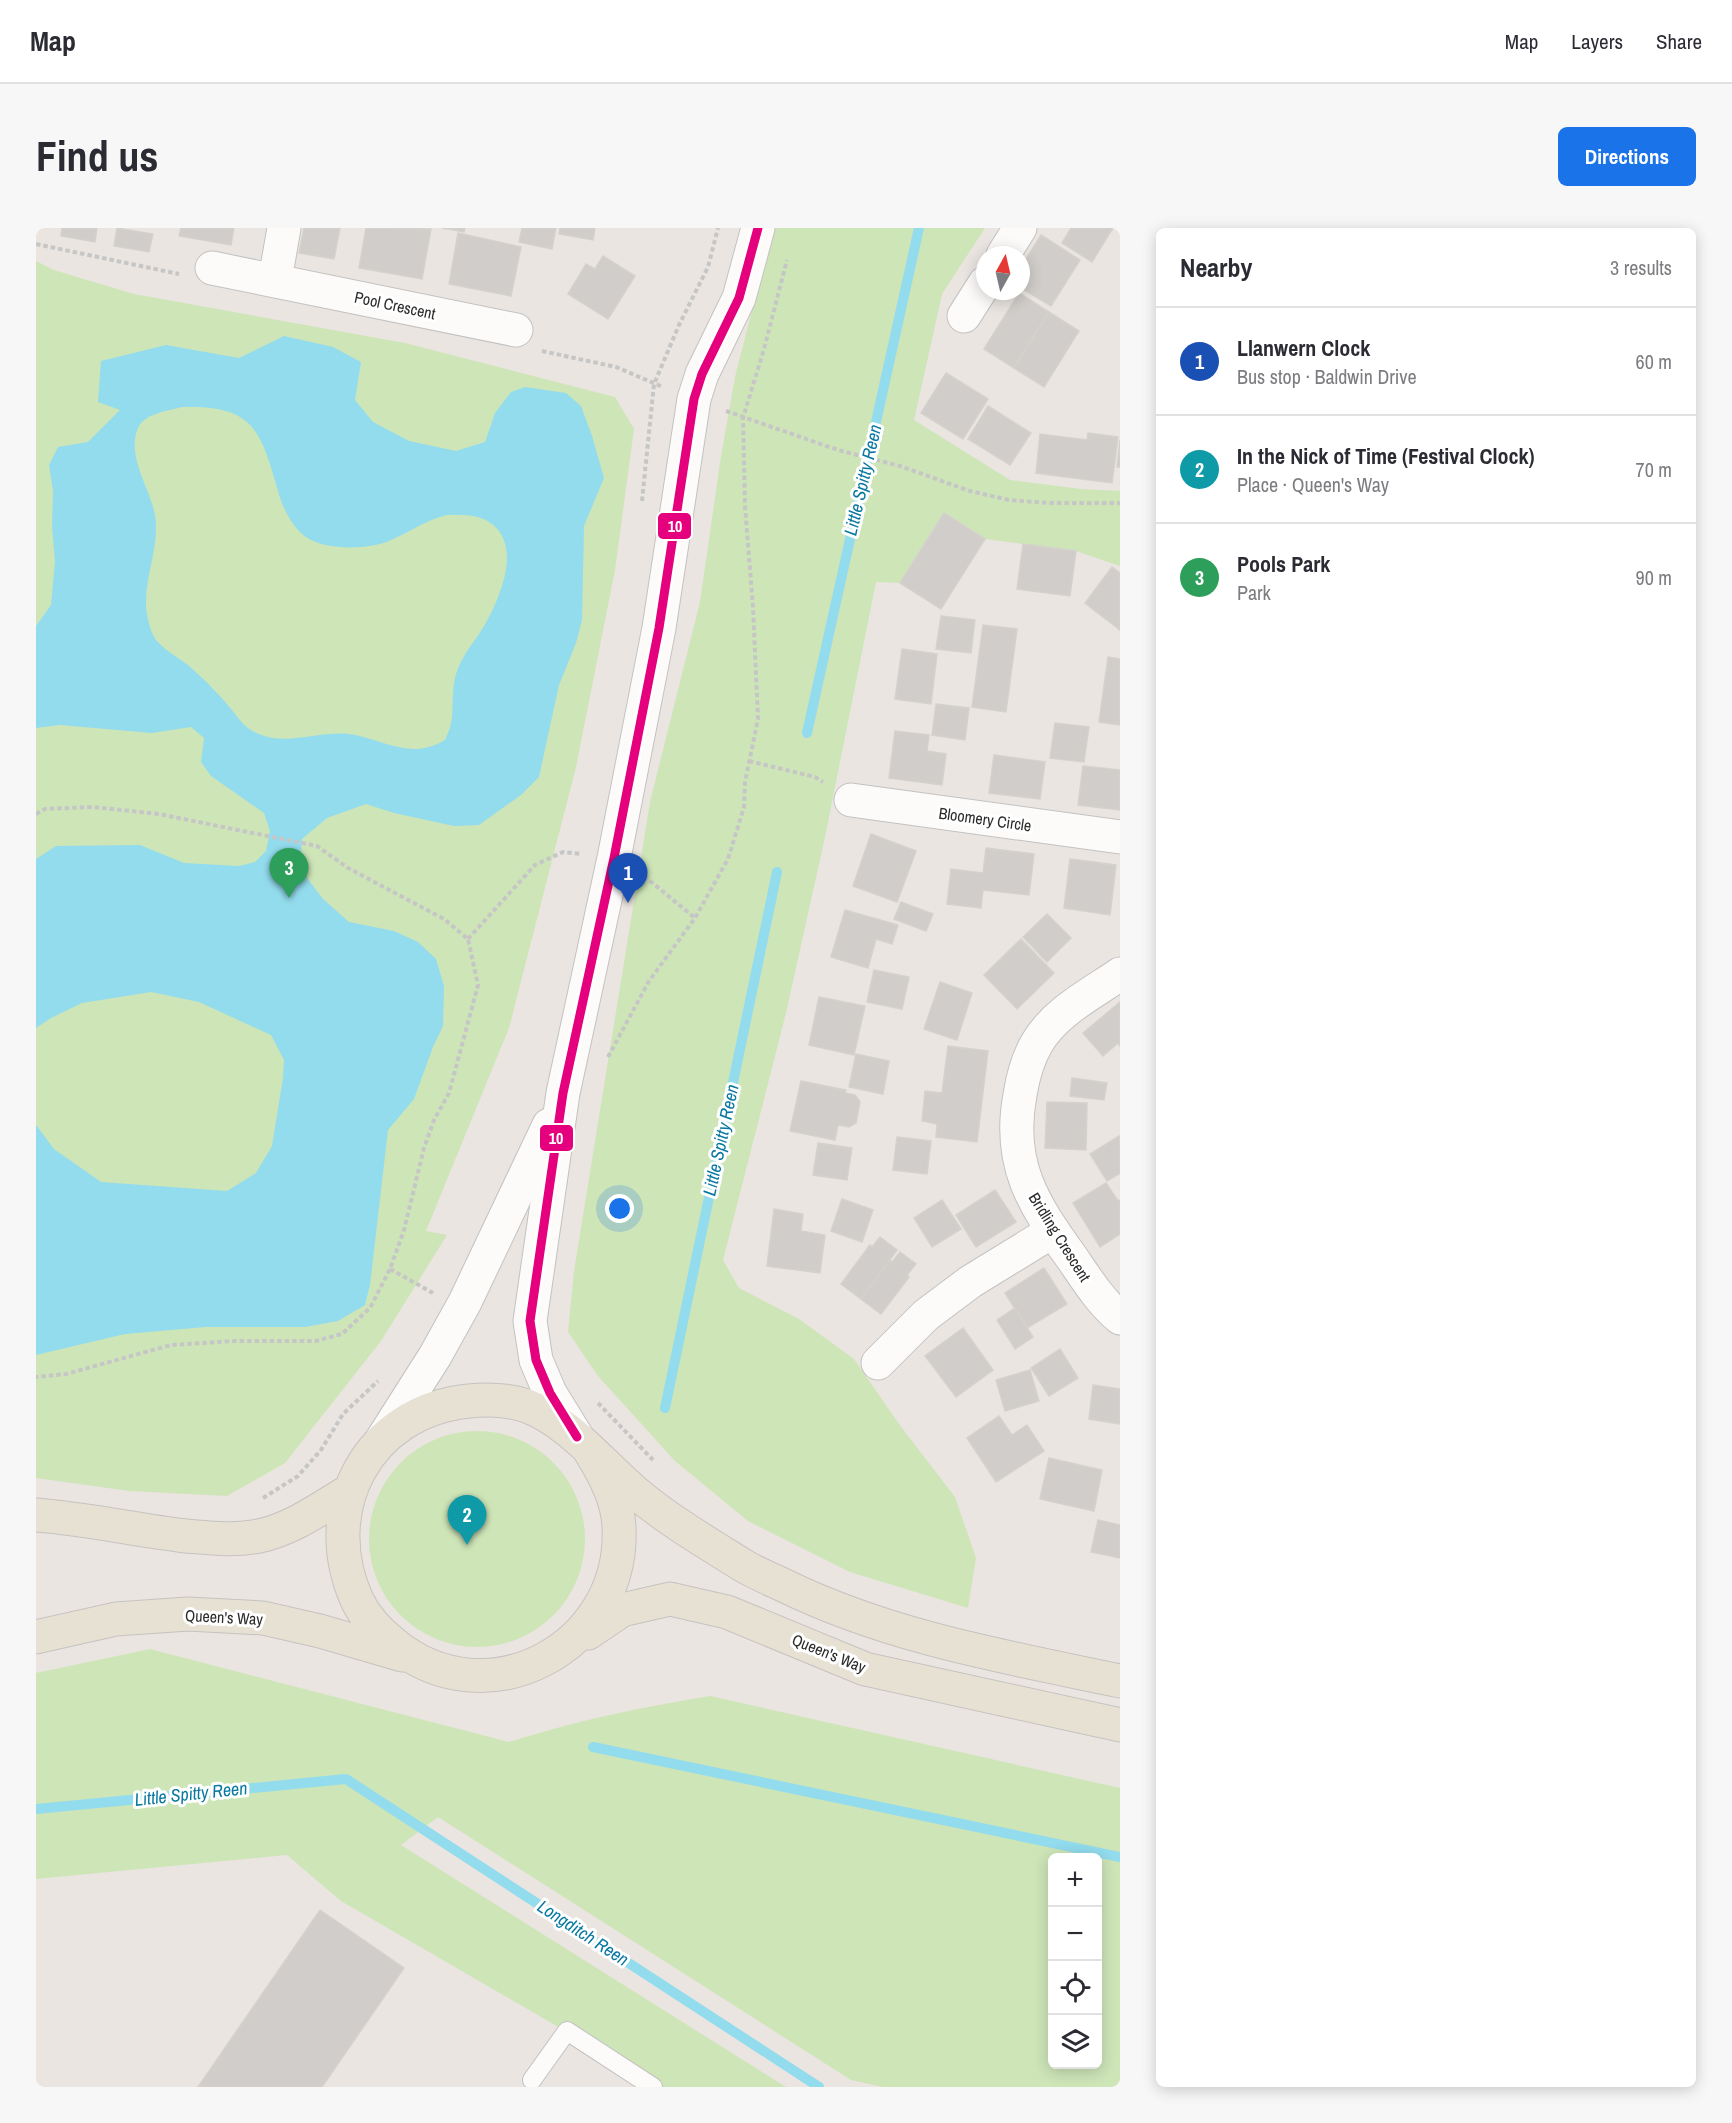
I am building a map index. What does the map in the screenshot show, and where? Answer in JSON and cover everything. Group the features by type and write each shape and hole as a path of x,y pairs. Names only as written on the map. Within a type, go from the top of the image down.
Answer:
{"main road":[{"name":"Queen's Way","path":"409,1657 381,1634 364,1611 345,1568 342,1530 350,1491 362,1465 381,1441 411,1418 447,1403 487,1399 527,1406 564,1426 638,1495 688,1530 749,1569 822,1604 900,1630 1003,1656 1120,1681"},
{"name":"Queen's Way","path":"554,1656 590,1623 605,1600 618,1564 620,1525 610,1486 584,1445"},
{"path":"36,1515 71,1518 148,1532 219,1539 259,1536 296,1522 350,1491"},
{"name":"Queen's Way","path":"36,1637 116,1619 188,1614 252,1618 320,1631 409,1657 444,1671 480,1676 518,1671 554,1656 622,1610 669,1599 727,1612 865,1669 1120,1725"}],"street":[{"path":"275,280 284,228"},
{"path":"584,1445 550,1393 536,1360 530,1321 563,1093 614,858 659,628 694,399 702,375 739,298 758,228"},
{"path":"1009,246 1020,228"},
{"name":"Pool Crescent","path":"212,268 516,330"},
{"path":"964,316 976,297"},
{"name":"Bloomery Circle","path":"850,800 1120,837"},
{"name":"Bridling Crescent","path":"1120,974 1053,1021 1037,1042 1025,1066 1016,1133 1020,1166 1035,1200 1053,1231 1105,1305 1120,1318"},
{"path":"381,1441 435,1356 465,1302 563,1093"},
{"path":"878,1363 926,1315 970,1282 1053,1231"}],"lane":[{"path":"532,2080 567,2031 653,2087"}],"path":[{"path":"642,501 654,384 679,325 708,267 718,228"},
{"path":"605,1064 612,1046 649,981 695,918 728,859 744,807 749,761 758,719 753,607 745,506 743,418 764,350 789,249"},
{"path":"838,450 900,466 970,491 1009,500 1050,503 1120,503"},
{"path":"749,761 815,777 850,800"},
{"path":"36,814 45,809 93,807 159,814 317,846 348,868 444,919 468,939 478,985 449,1093 434,1120 424,1148 404,1230 390,1269 370,1308 342,1334 315,1341 231,1341 171,1346 126,1356 66,1374 36,1377"},
{"path":"468,939 535,865 563,852 586,854"},
{"path":"390,1269 436,1295"}],"green space":[{"path":"773,228 985,228 942,294 914,420 1010,480 1081,489 1120,491 1120,566 1076,551 985,539 944,513 900,583 876,582 825,837 786,1013 723,1260 739,1288 799,1319 854,1359 899,1424 955,1497 976,1558 968,1608 850,1572 748,1521 675,1461 598,1376 568,1332 574,1271 650,802 700,602 735,377"},
{"path":"36,261 54,270 134,294 405,343 615,397 634,429 615,570 576,767 509,1028 426,1231 447,1235 381,1341 285,1463 227,1496 129,1491 36,1478"},
{"path":"488,1431 528,1444 546,1455 561,1470 577,1498 585,1528 585,1550 577,1580 561,1608 546,1623 518,1639 498,1645 466,1647 426,1634 408,1623 393,1608 377,1580 371,1560 369,1528 382,1488 393,1470 408,1455 436,1439 456,1433"},
{"path":"150,1649 509,1742 609,1715 710,1696 1120,1788 1120,2087 883,2087 851,2080 438,1817 401,1845 786,2087 662,2087 341,1901 287,1855 36,1879 36,1673"}],"water":[{"path":"284,336 333,347 361,362 355,400 373,422 409,441 456,451 485,442 495,413 511,392 525,387 566,393 581,406 604,478 584,526 582,620 576,643 559,685 539,777 521,795 479,825 454,826 394,813 366,804 327,818 302,839 301,852 307,878 323,899 349,922 394,931 418,942 436,959 444,986 443,1026 414,1099 388,1130 370,1285 365,1305 338,1321 305,1327 206,1327 125,1334 36,1355 36,1125 54,1149 101,1182 227,1191 256,1173 272,1146 284,1060 271,1035 199,1002 151,992 82,1003 36,1028 36,859 56,846 140,845 184,863 239,866 255,862 266,851 270,831 264,813 211,776 201,762 204,738 191,727 152,733 60,725 36,728 36,626 51,605 55,561 52,528 53,491 49,465 58,447 88,442 120,410 98,402 101,361 166,345 239,358","holes":["182,407 206,407 239,416 250,425 266,451 287,514 298,530 310,540 332,546 369,546 389,541 429,521 450,515 480,518 488,521 500,532 504,539 507,558 504,577 489,617 459,666 453,688 452,721 445,740 430,747 409,749 349,734 280,739 259,734 246,726 201,676 155,639 146,610 146,596 155,542 155,515 137,461 135,439 141,423 151,416"]}],"building":[{"path":"62,228 97,228 95,242 61,236"},
{"path":"117,228 153,234 149,252 114,246"},
{"path":"181,228 234,228 231,245 179,236"},
{"path":"304,228 340,228 334,259 299,253"},
{"path":"366,228 431,229 422,279 359,268"},
{"path":"442,228 465,228 464,232"},
{"path":"522,228 556,228 552,249 519,242"},
{"path":"560,228 595,228 593,240 559,234"},
{"path":"1071,228 1113,228 1092,262 1062,243"},
{"path":"458,233 521,247 511,296 449,284"},
{"path":"1041,235 1080,260 1051,306 1030,293 1030,253"},
{"path":"603,256 635,276 608,319 568,294 586,264 595,269"},
{"path":"1015,300 1030,300 1049,312 1014,368 984,349"},
{"path":"1049,312 1079,331 1044,387 1014,368"},
{"path":"946,373 988,399 963,439 921,413"},
{"path":"988,406 1031,433 1010,465 968,439"},
{"path":"1088,433 1118,437 1112,483 1036,473 1040,434 1087,440"},
{"path":"1120,440 1120,467 1117,467"},
{"path":"944,513 985,539 941,609 900,583"},
{"path":"1023,544 1076,551 1070,596 1017,589"},
{"path":"1112,567 1120,573 1120,630 1085,603"},
{"path":"941,616 975,620 971,653 936,649"},
{"path":"983,625 1017,629 1006,712 972,707"},
{"path":"902,649 937,654 931,704 895,699"},
{"path":"1108,657 1120,659 1120,725 1099,722"},
{"path":"936,704 969,708 965,740 932,735"},
{"path":"1055,723 1089,727 1084,762 1050,758"},
{"path":"895,731 929,735 927,751 946,754 942,785 889,778"},
{"path":"994,755 1045,762 1040,799 989,793"},
{"path":"1083,766 1120,770 1120,810 1078,805"},
{"path":"871,834 916,851 897,902 853,886"},
{"path":"986,848 1034,854 1029,895 983,890 981,908 947,904 951,869 983,873"},
{"path":"1070,859 1116,865 1110,915 1064,908"},
{"path":"901,902 933,914 926,931 894,919"},
{"path":"845,910 898,925 892,944 876,939 868,968 831,957"},
{"path":"1047,914 1071,938 1047,962 1023,937"},
{"path":"1021,939 1054,973 1017,1009 984,975"},
{"path":"874,970 909,977 902,1009 867,1002"},
{"path":"940,982 972,993 957,1040 924,1029"},
{"path":"819,997 865,1006 854,1055 809,1045"},
{"path":"1120,1002 1120,1046 1118,1043 1103,1056 1083,1033"},
{"path":"948,1046 988,1051 977,1142 936,1137 937,1124 922,1121 925,1091 942,1093"},
{"path":"856,1054 889,1061 883,1094 849,1087"},
{"path":"1072,1078 1107,1083 1104,1100 1070,1096"},
{"path":"801,1081 846,1090 845,1093 855,1095 860,1102 856,1123 849,1127 838,1125 835,1140 790,1131"},
{"path":"1047,1102 1087,1103 1086,1150 1045,1148"},
{"path":"1119,1136 1120,1173 1107,1181 1090,1154"},
{"path":"897,1137 931,1141 927,1174 893,1170"},
{"path":"818,1143 852,1148 847,1180 813,1175"},
{"path":"1106,1183 1118,1201 1120,1200 1120,1234 1100,1247 1073,1203"},
{"path":"995,1190 1016,1222 976,1247 956,1215"},
{"path":"842,1199 873,1210 862,1242 831,1231"},
{"path":"942,1200 961,1229 932,1247 914,1218"},
{"path":"774,1209 803,1214 801,1231 825,1235 820,1273 767,1266"},
{"path":"880,1237 897,1250 861,1299 841,1284 870,1245 872,1247"},
{"path":"900,1252 916,1264 881,1314 861,1299 890,1260 892,1262"},
{"path":"1044,1268 1067,1304 1027,1328 1005,1293"},
{"path":"1015,1308 1033,1337 1015,1349 997,1320"},
{"path":"963,1328 993,1370 956,1397 925,1356"},
{"path":"1060,1349 1078,1378 1049,1396 1031,1368"},
{"path":"1030,1370 1039,1401 1005,1411 996,1380"},
{"path":"1093,1385 1120,1389 1120,1424 1089,1419"},
{"path":"999,1416 1012,1435 1027,1425 1044,1451 996,1482 967,1438"},
{"path":"1049,1458 1102,1470 1094,1511 1040,1499"},
{"path":"1098,1520 1120,1525 1120,1558 1091,1552"},
{"path":"320,1910 404,1968 322,2087 198,2087"}],"waterway":[{"name":"Little Spitty Reen","path":"807,733 919,228"},
{"name":"Little Spitty Reen","path":"665,1408 777,872"},
{"path":"593,1747 1120,1857"},
{"name":"Longditch Reen","path":"36,1809 346,1779 819,2087"}],"transit line":[{"name":"10","path":"577,1437 550,1393 536,1360 530,1321 563,1093 614,858 659,628 694,399 702,374 739,298 758,228"}],"place":[{"name":"Pools Park","path":"289,898"},
{"name":"Llanwern Clock","path":"628,903"},
{"name":"In the Nick of Time (Festival Clock)","path":"467,1545"}]}
